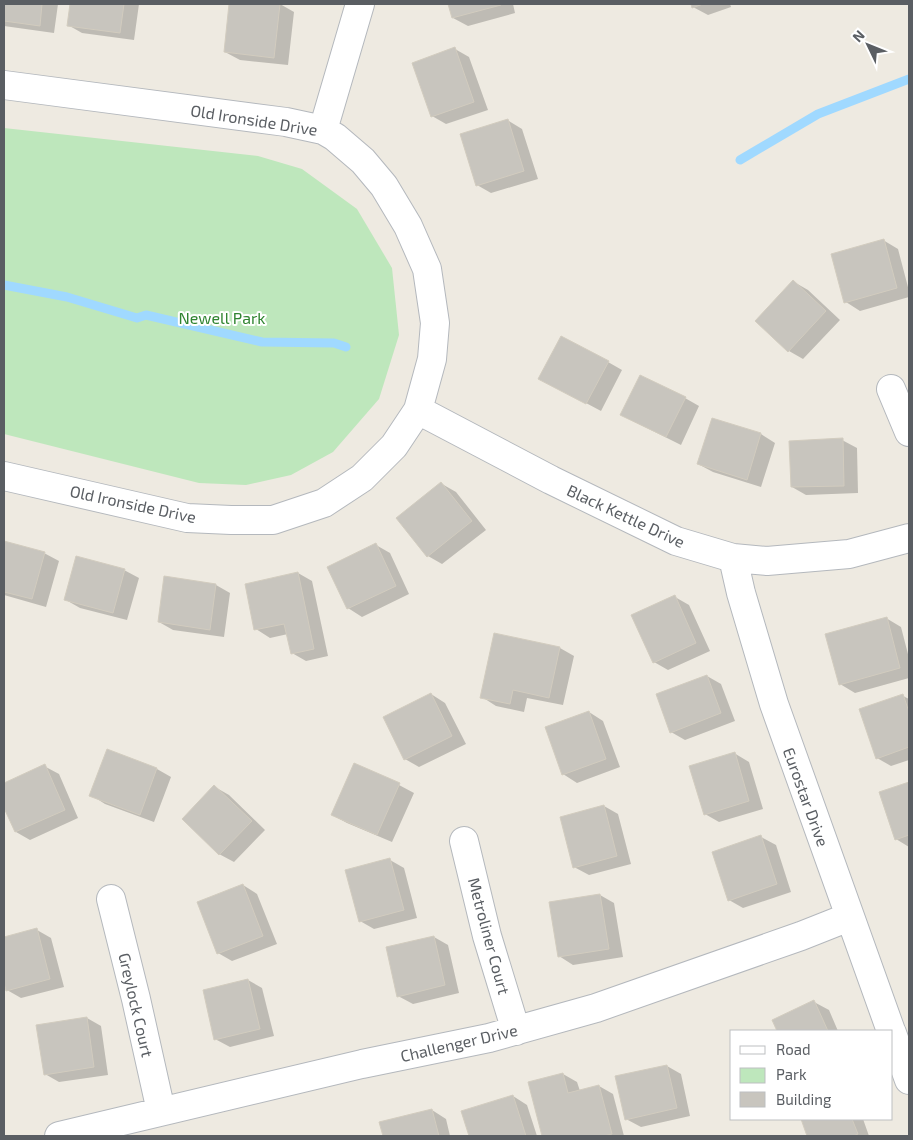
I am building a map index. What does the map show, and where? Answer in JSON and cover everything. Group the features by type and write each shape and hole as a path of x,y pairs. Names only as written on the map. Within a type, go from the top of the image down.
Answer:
{"street":[{"path":"323,130 360,4"},
{"name":"Old Ironside Drive","path":"4,85 286,122 323,130 363,161 384,186 408,226 427,269 435,323 432,359 418,410 394,446 362,478 324,503 273,520 187,518 4,476"},
{"path":"890,389 909,432"},
{"name":"Black Kettle Drive","path":"418,410 551,480 676,541 733,558 767,561 849,554 909,538"},
{"name":"Eurostar Drive","path":"733,558 741,593 774,704 849,918 891,1030"},
{"name":"Metroliner Court","path":"464,840 487,936 516,1031"},
{"name":"Greylock Court","path":"111,899 136,998 160,1111"},
{"name":"Challenger Drive","path":"59,1136 362,1064 516,1031 596,1008 849,918"},
{"name":"Eurostar Drive","path":"893,1035 909,1080"}],"green space":[{"name":"Newell Park","path":"4,128 258,156 302,169 357,209 392,268 399,335 379,399 333,452 291,475 246,485 199,483 4,434"}],"building":[{"path":"4,4 42,4 40,26 4,21"},
{"path":"70,4 124,4 120,33 67,26"},
{"path":"229,4 280,4 274,58 224,52"},
{"path":"448,4 501,4 501,5 452,18"},
{"path":"691,4 703,4 692,8"},
{"path":"455,47 474,102 431,117 412,63"},
{"path":"508,119 524,171 476,186 460,134"},
{"path":"884,239 897,288 844,303 831,254"},
{"path":"793,280 826,311 788,352 755,321"},
{"path":"561,336 609,361 586,404 538,379"},
{"path":"640,375 686,397 666,437 620,415"},
{"path":"712,418 761,433 747,480 697,464"},
{"path":"843,438 844,486 791,487 789,441"},
{"path":"441,482 472,521 427,557 396,518"},
{"path":"4,541 45,552 32,599 4,592"},
{"path":"376,543 396,586 347,609 327,567"},
{"path":"76,556 125,569 113,613 64,600"},
{"path":"298,572 314,649 291,654 284,624 254,630 245,584"},
{"path":"164,576 216,584 210,630 158,622"},
{"path":"675,595 696,643 653,663 631,615"},
{"path":"887,617 900,668 839,685 825,634"},
{"path":"494,633 560,647 549,698 513,690 510,704 480,698"},
{"path":"707,675 721,713 670,733 656,694"},
{"path":"431,693 452,736 404,760 383,717"},
{"path":"903,694 909,712 909,747 876,759 859,709"},
{"path":"589,711 606,759 562,775 545,727"},
{"path":"107,749 157,768 140,815 89,796"},
{"path":"735,752 749,801 704,815 689,766"},
{"path":"354,763 400,783 377,835 331,815"},
{"path":"45,764 65,810 15,832 4,808 4,783"},
{"path":"909,782 909,835 895,840 879,792"},
{"path":"214,785 252,821 219,855 182,819"},
{"path":"604,805 617,856 573,868 560,817"},
{"path":"761,835 777,884 728,901 712,852"},
{"path":"390,858 404,910 359,922 345,870"},
{"path":"243,884 263,936 217,954 197,902"},
{"path":"600,894 609,949 558,957 549,902"},
{"path":"37,928 50,979 6,991 4,982 4,937"},
{"path":"434,936 445,985 397,997 386,947"},
{"path":"248,979 260,1029 214,1040 203,990"},
{"path":"814,1000 828,1030 777,1030 772,1020"},
{"path":"87,1017 94,1067 44,1075 36,1025"},
{"path":"667,1065 677,1108 625,1120 615,1076"},
{"path":"563,1073 568,1093 599,1085 612,1134 604,1136 542,1136 528,1082"},
{"path":"513,1095 526,1136 469,1136 461,1111"},
{"path":"432,1109 439,1136 383,1136 379,1122"},
{"path":"801,1120 852,1120 858,1134 853,1136 807,1136"}],"waterway":[{"path":"740,160 818,114 909,79"},
{"path":"4,285 67,297 137,318 146,315 262,342 334,343 346,347"}]}
